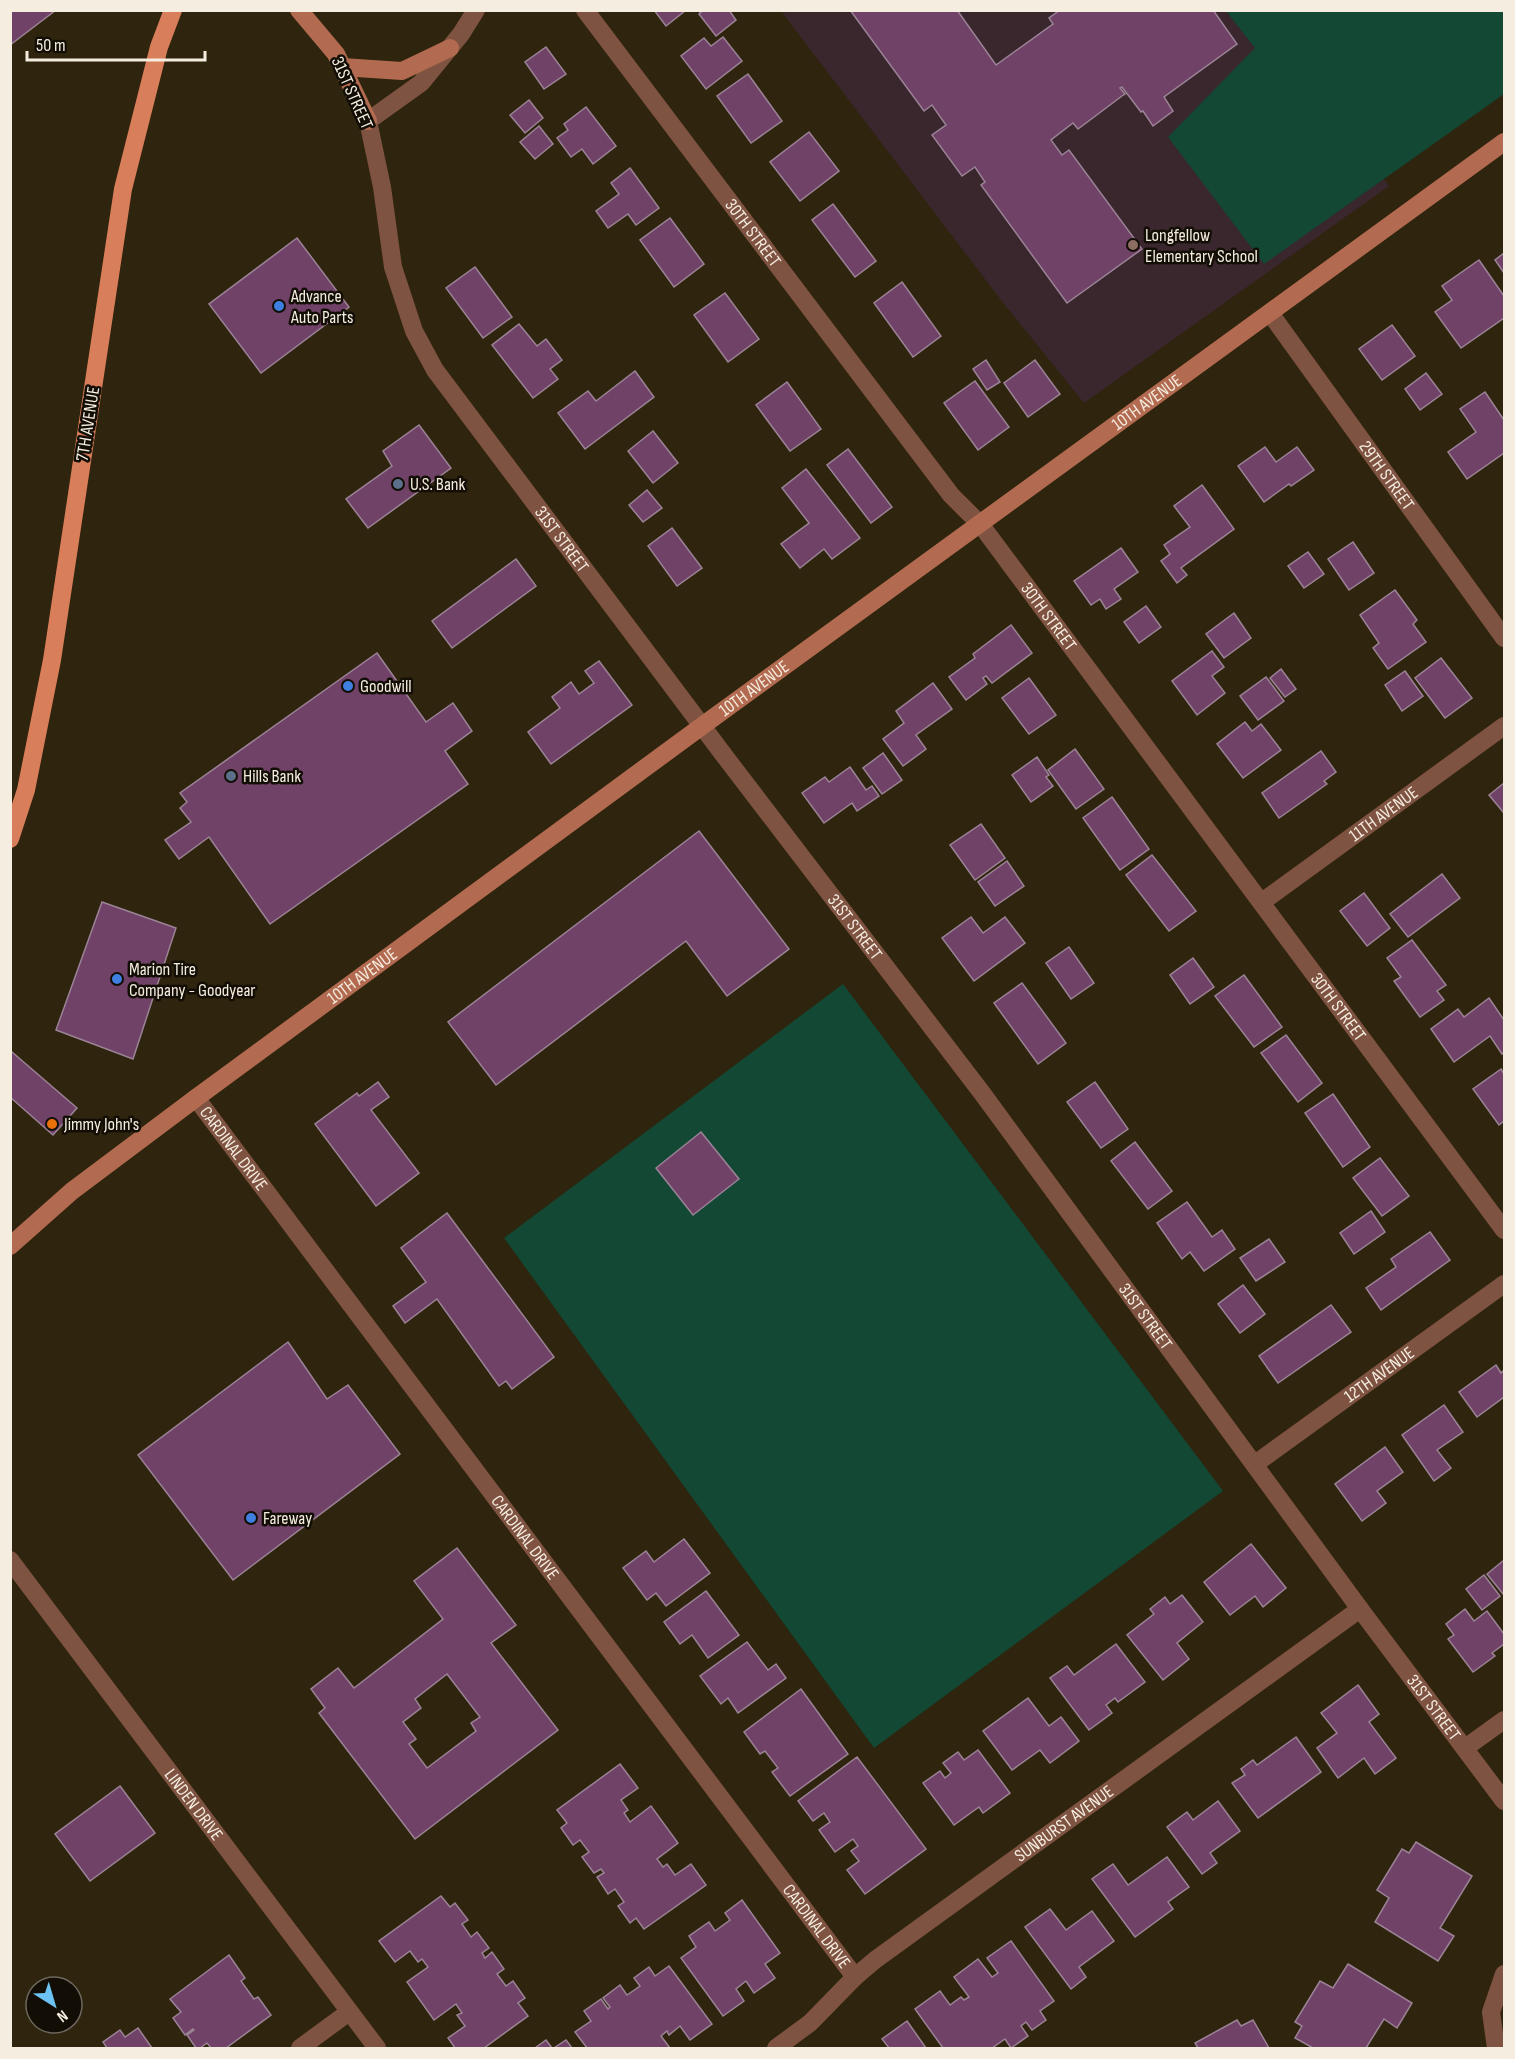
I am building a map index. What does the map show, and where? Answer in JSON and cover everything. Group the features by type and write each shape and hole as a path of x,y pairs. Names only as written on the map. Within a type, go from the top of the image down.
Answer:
{"main road":[{"name":"7TH AVENUE","path":"10,839 26,790 52,660 123,189 159,46 173,10"}],"street":[{"name":"31ST STREET","path":"299,10 336,54 368,121 382,187 393,267 414,330 435,369 702,726 982,1093 1360,1609 1504,1801"},
{"path":"368,121 421,83 450,48 476,10"},
{"name":"30TH STREET","path":"585,10 951,495 981,525 1504,1230"},
{"path":"342,67 402,71 450,48"},
{"name":"10TH AVENUE","path":"10,1246 72,1191 196,1098 1504,142"},
{"name":"29TH STREET","path":"1269,313 1504,638"},
{"name":"11TH AVENUE","path":"1262,902 1504,726"},
{"name":"CARDINAL DRIVE","path":"196,1098 855,1977"},
{"name":"12TH AVENUE","path":"1255,1464 1504,1284"},
{"name":"LINDEN DRIVE","path":"10,1560 377,2049"},
{"name":"SUNBURST AVENUE","path":"776,2049 810,2023 875,1960 1360,1609"},
{"path":"1465,1748 1504,1720"},
{"path":"1493,2044 1491,2012 1504,1974"},
{"path":"300,2049 349,2012"}],"shaded area":[{"name":"Longfellow Elementary School","path":"781,11 1260,11 1389,186 1084,403 1004,304"}],"green space":[{"path":"1226,11 1504,11 1504,94 1264,264 1168,137 1255,48"},
{"path":"843,984 1223,1491 874,1748 504,1238"}],"building":[{"path":"10,10 56,10 10,45"},
{"path":"654,10 684,10 685,11 666,26"},
{"path":"703,10 729,10 736,20 716,36 699,14"},
{"path":"850,10 957,10 996,65 1053,24 1049,18 1060,10 1213,10 1237,44 1164,97 1173,111 1153,126 1122,87 1120,88 1125,94 1078,129 1073,123 1051,140 1062,155 1069,150 1142,249 1067,303 981,185 985,182 975,167 962,176 932,135 946,125 932,105 924,111"},
{"path":"723,37 742,61 706,89 681,56 704,38 711,46"},
{"path":"546,47 566,74 544,89 525,62"},
{"path":"748,74 782,121 751,143 717,96"},
{"path":"529,100 543,118 525,133 510,115"},
{"path":"586,107 616,146 593,164 582,149 571,157 557,138 568,130 564,124"},
{"path":"539,126 553,144 535,159 520,142"},
{"path":"809,132 839,171 800,201 770,162"},
{"path":"630,168 659,208 636,225 628,214 608,228 596,211 619,194 611,183"},
{"path":"833,204 876,261 855,277 812,220"},
{"path":"670,218 704,264 674,287 640,240"},
{"name":"Advance Auto Parts","path":"297,238 349,307 261,373 209,304"},
{"path":"1504,253 1504,273 1495,260"},
{"path":"1479,260 1504,296 1504,318 1461,348 1435,312 1452,300 1442,286"},
{"path":"475,267 512,317 483,338 446,288"},
{"path":"902,282 941,336 913,357 874,303"},
{"path":"725,293 759,339 728,362 694,315"},
{"path":"519,324 537,346 546,339 562,360 550,369 558,379 533,398 492,345"},
{"path":"1392,325 1415,356 1382,380 1359,349"},
{"path":"986,360 1000,382 987,390 973,369"},
{"path":"1035,360 1060,394 1028,417 1004,383"},
{"path":"635,371 654,397 585,449 558,413 588,391 596,401"},
{"path":"1426,373 1442,394 1420,410 1405,389"},
{"path":"975,381 1009,427 978,450 944,403"},
{"path":"787,382 821,429 790,451 756,405"},
{"path":"1485,392 1504,420 1504,453 1467,479 1448,452 1476,432 1460,409"},
{"name":"U.S. Bank","path":"419,425 451,468 368,528 346,499 392,466 383,451"},
{"path":"653,431 678,463 653,483 628,451"},
{"path":"1265,447 1276,462 1297,447 1314,470 1264,502 1238,466"},
{"path":"848,449 892,507 871,523 827,465"},
{"path":"806,469 860,538 832,559 824,549 800,568 781,544 809,523 782,488"},
{"path":"1202,485 1234,529 1181,568 1187,575 1177,583 1161,561 1170,554 1164,545 1190,527 1174,506"},
{"path":"647,490 662,508 643,522 629,505"},
{"path":"672,528 702,568 677,586 648,546"},
{"path":"1353,542 1374,573 1349,590 1328,559"},
{"path":"1121,548 1138,572 1114,589 1121,599 1106,609 1100,599 1091,605 1074,581"},
{"path":"1308,552 1324,574 1304,588 1288,566"},
{"path":"516,559 536,586 452,648 432,621"},
{"path":"1395,590 1417,620 1413,624 1426,642 1388,669 1373,648 1379,643 1360,615"},
{"path":"1146,606 1161,627 1139,643 1124,622"},
{"path":"1234,613 1251,638 1224,658 1206,634"},
{"path":"1011,625 1032,653 992,683 986,676 983,678 987,684 966,700 949,677 975,658 973,654"},
{"path":"1212,651 1224,667 1212,676 1225,693 1197,715 1172,681"},
{"path":"377,653 426,722 453,703 472,731 445,751 468,784 270,924 209,837 179,859 165,840 191,822 180,808 187,802 180,793"},
{"path":"1441,658 1472,698 1445,718 1415,678"},
{"path":"599,661 632,705 551,764 528,732 560,708 552,697 571,682 579,694 594,683 585,671"},
{"path":"1281,669 1296,689 1285,697 1270,678"},
{"path":"1405,671 1423,696 1402,711 1385,685"},
{"path":"1266,677 1284,701 1258,720 1240,696"},
{"path":"1029,678 1056,715 1029,734 1002,698"},
{"path":"933,683 952,709 916,735 926,749 903,766 883,739 904,723 896,711"},
{"path":"1245,722 1252,731 1261,724 1281,750 1243,778 1217,744"},
{"path":"1075,749 1104,789 1076,809 1048,770"},
{"path":"1321,751 1336,772 1324,781 1327,784 1279,818 1262,793"},
{"path":"883,753 902,780 882,794 863,768"},
{"path":"1037,757 1049,775 1046,777 1053,786 1031,802 1012,775"},
{"path":"850,767 866,790 872,786 879,796 857,811 852,803 824,823 802,793 825,777 829,782"},
{"path":"1504,783 1504,811 1503,812 1489,795"},
{"path":"1112,797 1149,849 1120,870 1083,818"},
{"path":"981,824 1005,858 975,880 950,845"},
{"path":"699,831 789,949 727,996 686,941 496,1085 448,1022"},
{"path":"1152,855 1196,911 1169,931 1126,875"},
{"path":"1007,861 1024,886 995,906 978,882"},
{"path":"1442,874 1460,898 1408,937 1390,914"},
{"path":"1364,893 1390,928 1367,946 1340,911"},
{"name":"Marion Tire Company - Goodyear","path":"102,902 176,928 133,1059 56,1030"},
{"path":"971,917 983,933 1005,917 1025,943 974,981 942,938"},
{"path":"1412,940 1446,985 1437,991 1444,1000 1420,1017 1394,981 1401,977 1387,958"},
{"path":"1069,947 1094,983 1071,999 1046,963"},
{"path":"1193,958 1214,987 1190,1004 1170,975"},
{"path":"1244,975 1282,1027 1254,1047 1215,996"},
{"path":"1022,983 1066,1043 1038,1064 994,1003"},
{"path":"1489,998 1504,1020 1504,1052 1502,1054 1490,1036 1454,1062 1431,1029 1458,1009 1464,1017"},
{"path":"1286,1035 1322,1083 1298,1102 1261,1053"},
{"path":"12,1052 77,1108 53,1135 10,1097 10,1054"},
{"path":"1501,1069 1504,1074 1504,1121 1499,1125 1473,1089"},
{"path":"378,1082 389,1097 371,1110 419,1173 376,1206 315,1124 357,1093 359,1096"},
{"path":"1095,1082 1128,1129 1101,1148 1067,1102"},
{"path":"1333,1094 1370,1147 1343,1167 1305,1113"},
{"path":"701,1132 739,1179 693,1215 656,1168"},
{"path":"1135,1142 1172,1191 1148,1209 1111,1161"},
{"path":"1380,1158 1409,1196 1382,1216 1353,1178"},
{"path":"1187,1202 1212,1237 1222,1230 1235,1249 1204,1271 1190,1252 1182,1259 1157,1223"},
{"path":"1371,1211 1385,1232 1354,1254 1340,1233"},
{"path":"447,1213 554,1357 512,1389 506,1381 499,1386 437,1299 405,1323 393,1306 426,1282 401,1248"},
{"path":"1430,1232 1450,1260 1381,1310 1366,1288 1396,1267 1391,1259"},
{"path":"1269,1239 1285,1262 1256,1281 1240,1258"},
{"path":"1243,1285 1265,1314 1240,1333 1218,1304"},
{"path":"1331,1305 1351,1332 1278,1383 1259,1356"},
{"name":"Fareway","path":"288,1342 327,1399 348,1385 400,1454 233,1580 138,1455"},
{"path":"1496,1365 1501,1373 1504,1370 1504,1397 1477,1417 1459,1392"},
{"path":"1444,1405 1463,1432 1437,1450 1451,1468 1434,1481 1402,1435"},
{"path":"1385,1447 1403,1472 1377,1491 1386,1503 1362,1521 1335,1484"},
{"path":"684,1539 710,1573 666,1606 656,1593 647,1600 623,1568 646,1551 654,1562"},
{"path":"1251,1544 1286,1588 1263,1607 1255,1596 1230,1615 1204,1582"},
{"path":"457,1548 516,1625 491,1643 558,1730 415,1839 319,1713 325,1708 311,1689 338,1668 354,1688 443,1619 414,1581","holes":["447,1674 480,1717 471,1723 476,1731 427,1768 409,1744 416,1739 403,1722 421,1708 415,1699"]},
{"path":"1504,1560 1504,1593 1503,1594 1487,1574"},
{"path":"1484,1575 1500,1596 1482,1610 1466,1589"},
{"path":"706,1591 739,1635 708,1658 692,1635 680,1644 664,1622"},
{"path":"1182,1595 1203,1622 1177,1643 1189,1659 1163,1680 1127,1635 1154,1614 1150,1609 1165,1597 1170,1604"},
{"path":"1465,1609 1474,1621 1487,1611 1504,1634 1504,1644 1492,1653 1495,1656 1473,1672 1448,1639 1454,1635 1446,1624"},
{"path":"747,1642 768,1670 776,1664 786,1678 738,1713 728,1698 721,1704 700,1676"},
{"path":"1116,1644 1145,1682 1118,1702 1115,1698 1106,1705 1112,1713 1089,1730 1050,1678 1067,1666 1074,1675"},
{"path":"1358,1685 1379,1714 1369,1722 1396,1758 1375,1774 1364,1758 1338,1778 1317,1748 1337,1733 1321,1713"},
{"path":"801,1689 848,1754 790,1796 772,1772 778,1768 765,1751 760,1754 744,1732"},
{"path":"1028,1698 1049,1726 1061,1717 1079,1741 1050,1763 1040,1750 1012,1770 983,1731"},
{"path":"1296,1737 1321,1772 1258,1818 1232,1783 1245,1775 1241,1769 1253,1760 1257,1765"},
{"path":"978,1750 1010,1793 983,1813 979,1807 954,1825 923,1783 940,1771 945,1778 951,1773 943,1763 958,1752 964,1760"},
{"path":"857,1757 926,1849 865,1894 847,1870 859,1861 851,1851 858,1846 853,1839 835,1852 819,1830 830,1822 824,1813 813,1821 798,1801"},
{"path":"620,1764 638,1788 621,1800 628,1810 624,1813 630,1822 651,1806 678,1843 657,1859 663,1867 667,1864 675,1875 691,1864 706,1885 644,1929 636,1918 630,1923 618,1906 624,1902 615,1889 608,1894 597,1877 604,1873 601,1869 594,1873 582,1857 589,1852 580,1840 573,1845 561,1828 567,1823 557,1810"},
{"path":"120,1786 155,1833 90,1881 55,1834"},
{"path":"1218,1801 1240,1831 1210,1853 1217,1863 1202,1874 1167,1827 1187,1812 1193,1820"},
{"path":"1416,1842 1472,1876 1440,1928 1454,1936 1438,1961 1375,1922 1389,1898 1377,1890 1402,1849 1409,1853"},
{"path":"1167,1857 1189,1887 1168,1902 1173,1909 1135,1937 1092,1879 1113,1864 1128,1885"},
{"path":"441,1896 450,1907 455,1903 468,1920 462,1924 471,1937 477,1932 489,1948 482,1953 485,1958 492,1952 504,1969 497,1974 506,1986 513,1981 525,1998 518,2003 528,2016 484,2048 455,2048 448,2038 465,2026 457,2015 462,2013 456,2004 434,2020 407,1982 428,1967 422,1959 418,1962 410,1951 395,1962 379,1941"},
{"path":"742,1900 780,1953 765,1964 775,1978 754,1993 746,1981 736,1989 744,2001 723,2016 681,1958 696,1947 689,1936 709,1922 715,1931 730,1920 725,1913"},
{"path":"1050,1909 1066,1930 1092,1911 1114,1941 1079,1967 1086,1977 1071,1989 1025,1927"},
{"path":"1011,1941 1054,2001 1040,2011 1046,2020 1032,2030 1026,2022 1021,2026 1028,2036 1011,2048 1005,2039 992,2048 943,2048 915,2009 940,1991 950,2005 961,1997 964,2000 969,1997 954,1977 978,1959 992,1977 998,1973 987,1958"},
{"path":"229,1955 245,1978 241,1981 254,1999 258,1997 271,2015 226,2048 211,2048 207,2043 196,2048 187,2035 194,2030 185,2035 173,2018 181,2012 170,1999"},
{"path":"1348,1964 1412,2003 1397,2028 1384,2019 1366,2048 1313,2048 1295,2038 1302,2026 1295,2022 1320,1981 1333,1988"},
{"path":"669,1966 712,2024 690,2040 680,2026 669,2035 667,2031 661,2036 670,2048 587,2048 575,2032 591,2021 584,2011 601,1999 608,2009 610,2007 603,1998 620,1985 627,1995 640,1986 634,1978 649,1967 655,1976"},
{"path":"1237,2020 1241,2026 1253,2020 1269,2048 1198,2048 1195,2043"},
{"path":"907,2021 926,2048 889,2048 882,2039"},
{"path":"138,2028 152,2048 107,2048 103,2042 120,2030 125,2037"},
{"path":"546,2040 552,2048 535,2048"},
{"path":"566,2040 572,2048 554,2048"}],"place":[{"name":"Longfellow Elementary School","path":"1133,245"},
{"name":"Advance Auto Parts","path":"279,306"},
{"name":"U.S. Bank","path":"398,484"},
{"name":"Goodwill","path":"348,686"},
{"name":"Hills Bank","path":"231,776"},
{"name":"Marion Tire Company - Goodyear","path":"117,979"},
{"name":"Jimmy John's","path":"52,1124"},
{"name":"Fareway","path":"251,1518"}]}
